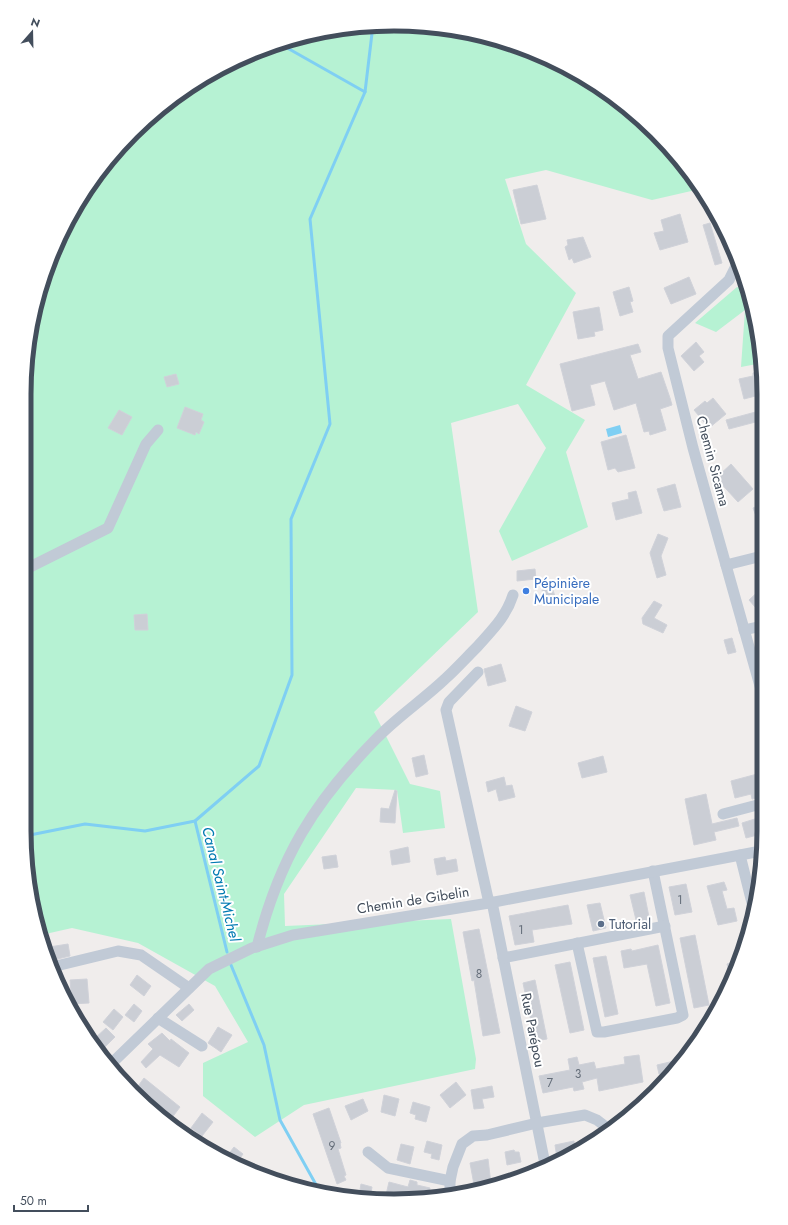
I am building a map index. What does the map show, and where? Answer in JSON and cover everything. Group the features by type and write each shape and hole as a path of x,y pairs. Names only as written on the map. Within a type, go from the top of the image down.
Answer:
{"street":[{"name":"Chemin Sicama","path":"735,269 729,280 668,336 668,348 687,425 757,676"},
{"path":"31,566 108,528 146,444 158,430"},
{"path":"726,566 757,557"},
{"path":"257,946 267,909 278,877 296,841 321,801 377,738 445,679 494,628 508,609 512,595"},
{"path":"744,630 757,627"},
{"name":"Rue Parépou","path":"478,672 449,702 446,710 503,958 544,1162"},
{"path":"723,814 757,805"},
{"name":"Chemin de Gibelin","path":"114,1062 209,969 257,946 293,935 490,903 756,852"},
{"path":"740,855 751,898"},
{"path":"577,943 597,1032 611,1031 683,1015 653,871"},
{"path":"503,958 665,926"},
{"path":"57,966 118,951 141,955 189,988"},
{"path":"158,1018 202,1046"},
{"path":"368,1152 388,1168 450,1187 453,1167 462,1144 473,1136 487,1135 537,1123 585,1115 597,1120 605,1126"}],"green space":[{"path":"394,31 441,34 465,38 511,50 555,68 596,92 651,137 695,190 652,200 546,170 505,179 526,244 576,293 526,385 585,420 566,452 588,527 512,561 499,531 546,448 518,404 451,423 478,612 374,712 410,784 440,791 445,828 403,833 397,790 356,788 284,894 285,926 451,919 476,1059 475,1069 304,1105 255,1137 203,1096 203,1063 248,1042 215,986 138,943 72,928 46,934 38,902 32,855 31,394 34,347 43,300 50,277 68,233 92,192 137,137 192,92 233,68 277,50 323,38 347,34"},
{"path":"737,287 742,288 750,323 755,364 741,367 745,310 716,332 695,323"}],"water":[{"path":"620,425 622,433 608,437 606,429"}],"building":[{"path":"537,185 546,219 521,224 513,190"},
{"path":"680,214 688,242 660,250 654,233 664,231 661,220"},
{"path":"710,223 722,263 715,265 703,225"},
{"path":"583,237 591,257 574,263 572,258 569,260 565,247 568,245 567,240"},
{"path":"689,277 696,294 671,304 664,288"},
{"path":"629,287 633,301 630,302 633,312 620,316 613,292"},
{"path":"599,307 603,330 594,332 595,336 578,339 573,312"},
{"path":"696,342 704,352 699,356 704,362 694,371 681,356"},
{"path":"638,344 641,352 630,355 638,379 661,372 670,398 672,405 660,409 666,430 650,435 649,431 644,432 636,403 614,410 605,381 590,385 595,405 572,411 560,364"},
{"path":"756,372 757,396 744,399 739,379 753,376 753,373"},
{"path":"176,374 179,384 167,387 164,377"},
{"path":"713,398 726,414 709,428 694,410 705,401 707,403"},
{"path":"185,407 203,414 201,420 204,422 199,434 196,432 195,435 177,428"},
{"path":"119,410 132,417 122,435 108,428"},
{"path":"757,412 757,422 729,429 726,420"},
{"path":"626,435 635,468 618,472 615,468 608,470 601,442"},
{"path":"731,464 753,489 738,502 716,478"},
{"path":"675,484 681,507 664,511 657,489"},
{"path":"636,491 642,513 616,520 612,503 629,499 628,493"},
{"path":"757,506 757,519 753,508"},
{"path":"658,534 668,538 661,556 666,575 657,578 650,553"},
{"path":"535,569 536,579 517,581 517,571"},
{"path":"552,588 555,596 545,600 542,590"},
{"path":"757,593 757,609 749,600"},
{"path":"654,601 662,605 654,618 667,625 663,633 643,624 642,618"},
{"path":"147,614 148,630 135,630 134,615"},
{"path":"732,638 736,652 728,654 724,640"},
{"path":"501,664 506,681 488,686 484,669"},
{"path":"516,706 532,712 525,731 509,726"},
{"path":"424,755 428,774 416,777 412,758"},
{"path":"603,756 607,772 582,778 578,763"},
{"path":"757,774 757,798 752,799 751,794 735,798 731,781"},
{"path":"504,777 506,786 512,785 515,797 499,801 496,789 488,792 486,782"},
{"path":"395,790 397,791 395,823 380,822 381,808 389,809"},
{"path":"706,794 712,824 737,818 739,826 714,832 716,840 694,845 685,799"},
{"path":"757,818 757,835 746,838 742,823"},
{"path":"408,847 410,862 392,865 390,851"},
{"path":"336,855 338,867 324,869 322,857"},
{"path":"445,857 446,861 456,859 458,871 437,875 434,859"},
{"path":"724,882 727,890 722,891 727,909 734,908 737,921 718,925 707,886"},
{"path":"686,884 692,912 675,915 669,887"},
{"path":"644,892 650,922 637,924 630,895"},
{"path":"600,903 606,928 593,931 587,905"},
{"path":"568,905 572,924 532,930 534,942 515,945 509,916"},
{"path":"479,929 500,1033 483,1036 474,980 472,981 463,932"},
{"path":"695,935 709,1005 694,1008 680,938"},
{"path":"68,944 70,956 55,960 50,947"},
{"path":"658,945 670,1003 656,1006 647,964 624,968 621,951 631,949 632,951"},
{"path":"606,956 618,1014 605,1017 593,958"},
{"path":"570,962 584,1030 570,1033 555,965"},
{"path":"732,962 729,971 727,964"},
{"path":"137,975 151,986 144,996 130,985"},
{"path":"87,979 89,1003 75,1004 71,998 70,980"},
{"path":"535,980 547,1039 535,1041 523,983"},
{"path":"134,1004 142,1011 134,1022 125,1015"},
{"path":"189,1004 194,1010 182,1021 176,1015"},
{"path":"114,1009 123,1017 113,1030 103,1022"},
{"path":"218,1027 232,1035 221,1052 208,1043"},
{"path":"106,1028 115,1037 103,1049 95,1038"},
{"path":"162,1033 170,1041 171,1039 189,1053 179,1067 160,1055 146,1068 141,1062 153,1049 148,1044"},
{"path":"639,1055 643,1082 599,1091 597,1078 582,1082 584,1089 574,1091 573,1087 543,1093 539,1076 570,1070 568,1059 577,1057 579,1065 594,1062 596,1069 625,1064 624,1057"},
{"path":"674,1061 664,1074 659,1074 657,1065"},
{"path":"144,1078 180,1107 172,1118 137,1088"},
{"path":"456,1082 466,1095 450,1108 440,1095"},
{"path":"492,1086 494,1097 482,1099 484,1108 474,1109 471,1090"},
{"path":"384,1095 399,1099 395,1116 381,1112"},
{"path":"363,1099 368,1111 351,1120 345,1106"},
{"path":"413,1102 430,1107 426,1122 415,1119 416,1115 410,1113"},
{"path":"329,1108 341,1143 341,1148 338,1149 346,1175 344,1176 346,1180 337,1184 313,1114"},
{"path":"202,1113 213,1122 202,1136 191,1128"},
{"path":"427,1141 442,1145 439,1160 431,1158 432,1154 424,1152"},
{"path":"574,1141 575,1146 557,1156 555,1145"},
{"path":"401,1144 414,1147 410,1164 397,1160"},
{"path":"234,1147 243,1154 239,1159 228,1154"},
{"path":"514,1150 515,1152 519,1152 521,1162 507,1165 505,1152"},
{"path":"488,1159 491,1181 474,1185 470,1163"},
{"path":"410,1180 417,1182 417,1185 430,1188 429,1192 386,1194 389,1182 408,1187"},
{"path":"361,1184 372,1187 371,1193 360,1192"}],"waterway":[{"path":"286,47 365,92 372,32"},
{"path":"31,835 85,824 145,831 195,821 259,766 292,675 291,519 330,424 310,219 365,92"},
{"name":"Canal Saint-Michel","path":"195,821 227,952"},
{"name":"Canal Saint-Michel","path":"231,965 264,1045 280,1120 317,1186"}],"place":[{"name":"Pépinière Municipale","path":"526,591"},
{"name":"Tutorial","path":"601,924"}]}
